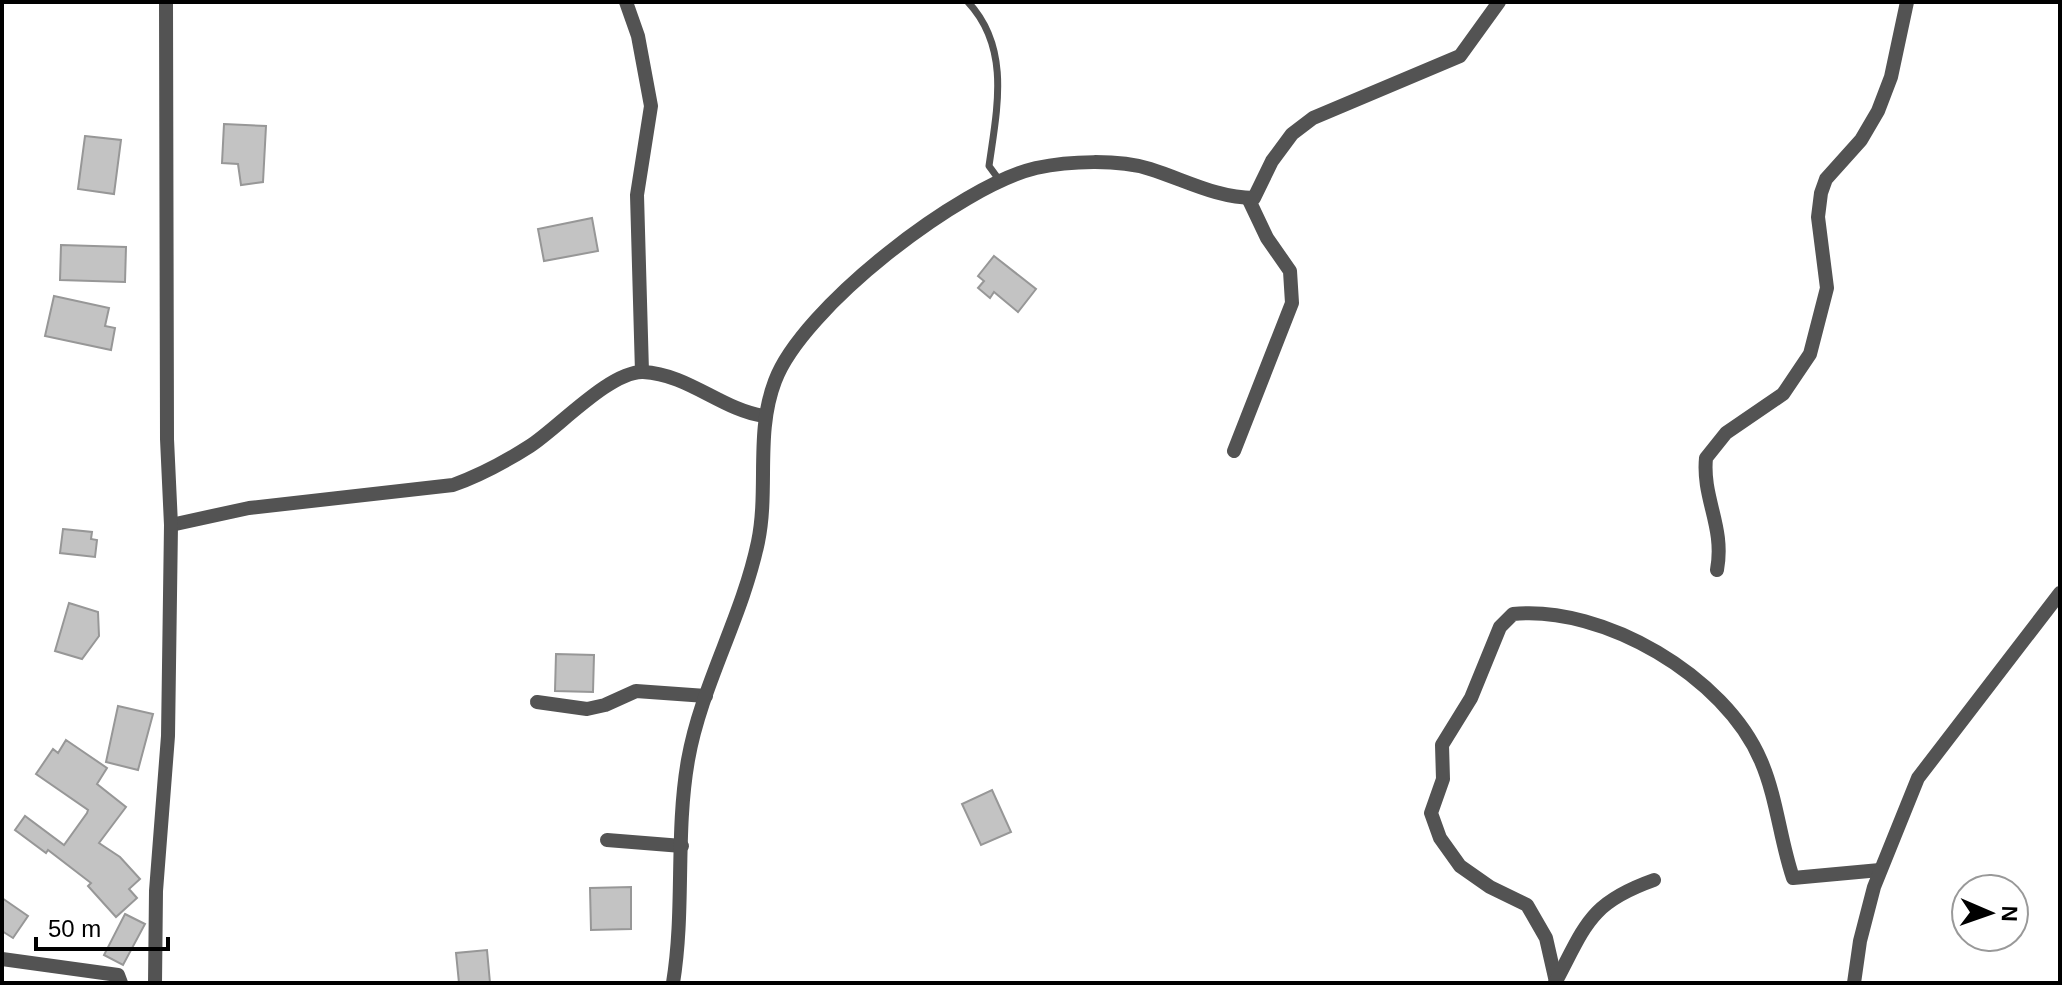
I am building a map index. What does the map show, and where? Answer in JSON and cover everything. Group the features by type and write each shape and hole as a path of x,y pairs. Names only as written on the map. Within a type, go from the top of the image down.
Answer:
{"street":[{"path":"155,983 156,891 168,736 171,525 166,424 166,2"},
{"path":"626,2 638,36 651,106 637,195 642,372"},
{"path":"673,983 687,762 706,696 740,607 758,542 764,496 764,416 775,379 807,326 930,221 1000,181 1037,168 1092,163 1145,168 1229,198 1254,198 1272,161 1292,134 1313,118 1460,56 1499,2"},
{"path":"1717,570 1721,546 1707,489 1706,458 1726,433 1783,394 1810,354 1827,288 1818,217 1821,193 1826,179 1861,140 1878,111 1891,77 1907,2"},
{"path":"1234,451 1292,303 1290,271 1267,238 1248,198"},
{"path":"171,525 249,508 453,485 484,474 532,444 626,375 642,372 681,381 764,416"},
{"path":"1854,983 1860,941 1880,870 1918,778 2060,593"},
{"path":"1556,982 1546,938 1527,905 1490,887 1460,866 1440,838 1431,813 1443,779 1442,745 1471,698 1500,627 1513,614 1554,614 1582,621 1662,656 1702,681 1732,712 1761,759 1793,878 1880,870"},
{"path":"537,702 587,709 605,705 636,691 706,696"},
{"path":"607,840 682,846"},
{"path":"1556,982 1599,907 1622,891 1654,880"},
{"path":"2,959 70,976 118,975 121,983"}],"lane":[{"path":"968,2 990,32 1000,75 989,166 1000,181"}],"building":[{"path":"224,124 266,126 263,182 241,185 238,164 222,163"},
{"path":"85,136 121,140 114,194 78,189"},
{"path":"592,218 598,251 544,261 538,229"},
{"path":"61,245 126,247 125,282 60,280"},
{"path":"994,256 1036,289 1018,312 994,292 990,298 978,288 984,281 978,276"},
{"path":"54,296 109,308 105,326 115,328 111,350 45,336"},
{"path":"63,529 92,532 91,539 97,540 95,557 60,553"},
{"path":"69,603 98,612 99,636 82,659 55,651"},
{"path":"556,654 594,655 593,692 555,691"},
{"path":"118,706 153,714 138,770 106,762"},
{"path":"66,740 107,768 97,784 126,807 99,843 120,857 140,879 129,889 137,898 116,917 88,886 91,883 48,850 46,853 15,830 25,816 64,845 87,813 88,810 36,774 53,749 58,753"},
{"path":"992,790 1011,832 981,845 962,804"},
{"path":"631,887 631,929 591,930 590,888"},
{"path":"2,898 28,916 13,938 2,931"},
{"path":"125,914 145,924 123,965 104,955"},
{"path":"487,950 490,983 459,983 456,953"}]}
